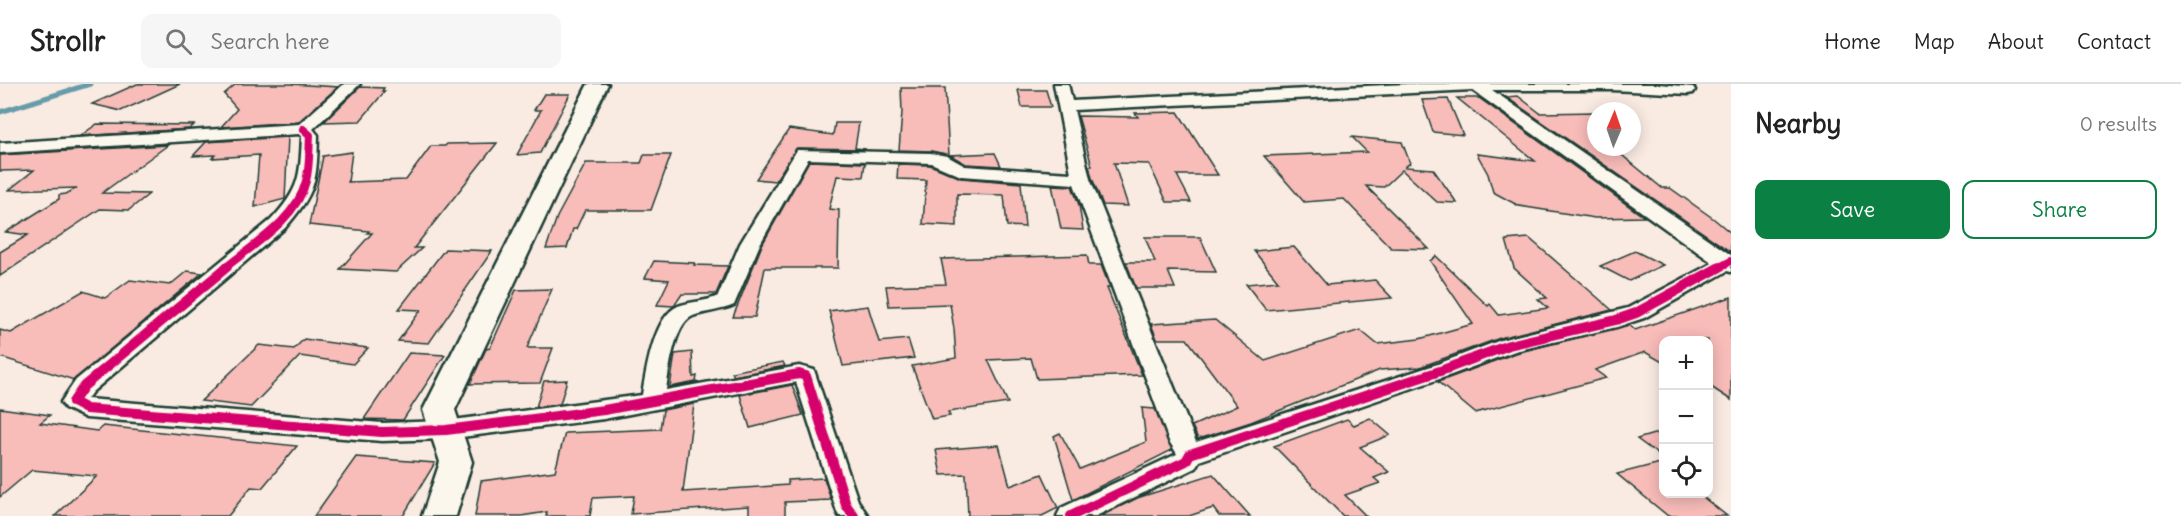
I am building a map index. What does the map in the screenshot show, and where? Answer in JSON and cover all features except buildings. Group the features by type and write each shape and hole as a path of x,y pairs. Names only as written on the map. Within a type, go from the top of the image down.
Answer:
{"street":[{"path":"0,148 303,129 353,84"},
{"path":"439,516 456,462 439,410 598,84"},
{"path":"1061,84 1081,179 1182,441 1190,454"},
{"path":"1064,106 1474,84 1611,85 1688,90"},
{"path":"1071,516 1186,461 1190,454 1443,370 1509,345 1616,320 1636,313 1729,263 1474,84"},
{"path":"303,129 310,135 308,183 298,203 278,224 84,386 74,402 86,409 382,432 446,430 604,410 792,374 806,376 846,505 854,516"},
{"path":"653,400 656,377 672,324 678,316 686,312 720,304 727,300 750,244 803,154 932,158 941,160 961,171 1081,179"}],"waterway":[{"path":"0,112 90,84"}],"cycle path":[{"path":"303,129 310,135 308,174 303,192 289,212 278,224 84,386 73,402 86,409 382,432 446,430 604,410 799,374 806,376 846,505 854,516"},
{"path":"1071,516 1186,461 1190,454 1443,370 1509,345 1616,320 1636,313 1731,261"}]}
